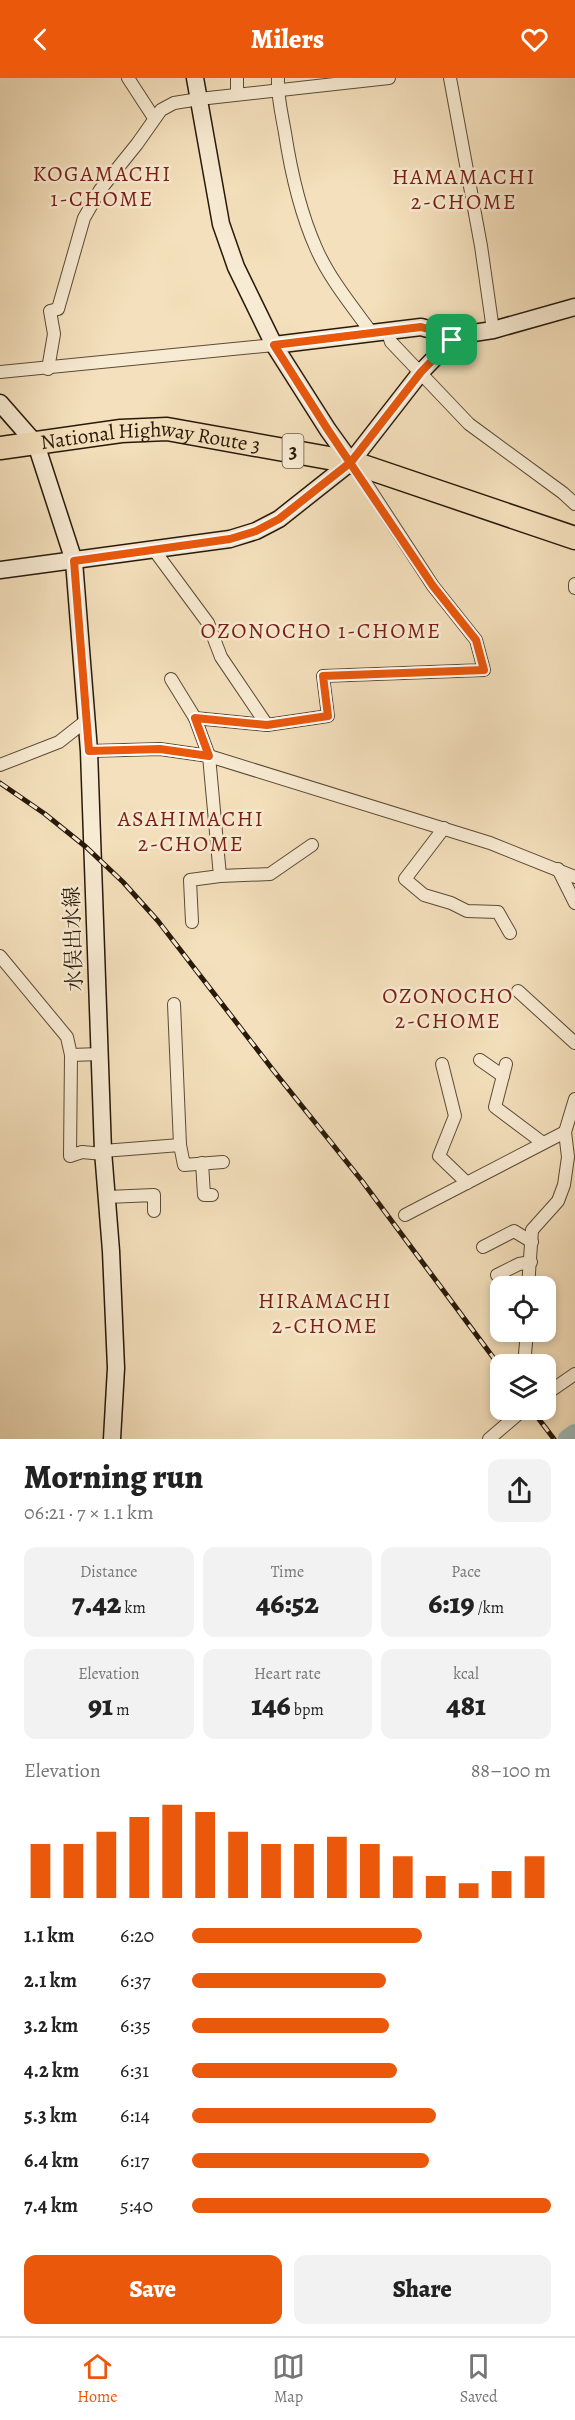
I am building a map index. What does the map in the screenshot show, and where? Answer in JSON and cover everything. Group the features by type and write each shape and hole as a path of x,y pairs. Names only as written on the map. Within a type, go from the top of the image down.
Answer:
{"highway":[{"name":"National Highway Route 3","path":"0,448 121,431 167,429 351,462 575,538"}],"street":[{"path":"128,78 154,118"},
{"path":"195,78 221,224 236,267 274,345 433,586 476,640 484,670 323,676 328,716 267,725 195,718"},
{"path":"237,78 237,94"},
{"path":"48,369 54,334 50,311 58,309 84,218 100,190 137,144 160,110 174,103 237,94 277,83 389,78"},
{"path":"450,78 481,246 493,330"},
{"path":"277,83 287,150 301,210 316,250 346,298 421,372 469,424 575,504"},
{"path":"0,570 230,539 256,531 286,513 351,462 421,372 452,340 460,335 493,330 575,307"},
{"path":"0,372 274,345 421,327 439,332 452,340"},
{"path":"0,403 36,444"},
{"name":"水俣出水線","path":"36,444 74,561 87,720 103,1152 111,1251 116,1368 112,1439"},
{"path":"154,550 208,623 221,657 267,725"},
{"path":"171,679 195,718 209,756 220,876"},
{"path":"0,765 60,742 87,720"},
{"path":"89,751 160,749 209,756 490,843 575,877"},
{"path":"444,828 405,879 424,895 451,903 467,911 498,912 510,933"},
{"path":"192,922 190,880 270,874 312,845"},
{"path":"558,869 575,903"},
{"path":"0,956 67,1037 71,1055 70,1156 82,1152 180,1145"},
{"path":"518,991 575,1043"},
{"path":"174,1004 180,1145 184,1165 223,1162"},
{"path":"71,1055 99,1053"},
{"path":"480,1060 504,1070 495,1107 543,1143"},
{"path":"442,1064 455,1116 439,1156 467,1183"},
{"path":"529,1276 532,1230 558,1202 564,1185 568,1157 565,1132 575,1099"},
{"path":"405,1215 565,1132"},
{"path":"202,1163 204,1195"},
{"path":"107,1197 154,1195 154,1211"},
{"path":"483,1247 514,1231 532,1242"},
{"path":"497,1275 519,1264 531,1262"},
{"path":"556,1387 575,1374"},
{"path":"489,1439 512,1420"}],"waterway":[{"path":"568,1439 575,1434"}],"railway":[{"path":"0,783 45,814 86,847 123,882 158,921 362,1181 491,1354"},
{"path":"540,1420 554,1439"}],"district":[{"name":"KOGAMACHI 1-CHOME","path":"102,186"},
{"name":"HAMAMACHI 2-CHOME","path":"464,190"},
{"name":"OZONOCHO 1-CHOME","path":"321,631"},
{"name":"ASAHIMACHI 2-CHOME","path":"191,832"},
{"name":"OZONOCHO 2-CHOME","path":"448,1008"},
{"name":"HIRAMACHI 2-CHOME","path":"325,1314"}],"route":[{"path":"452,340 421,372 351,462 279,519 256,531 230,539 74,561 89,751 160,749 209,756 195,718 267,725 328,716 323,676 484,670 476,640 433,586 351,462 328,430 274,345 421,327 439,332 452,340"}]}
